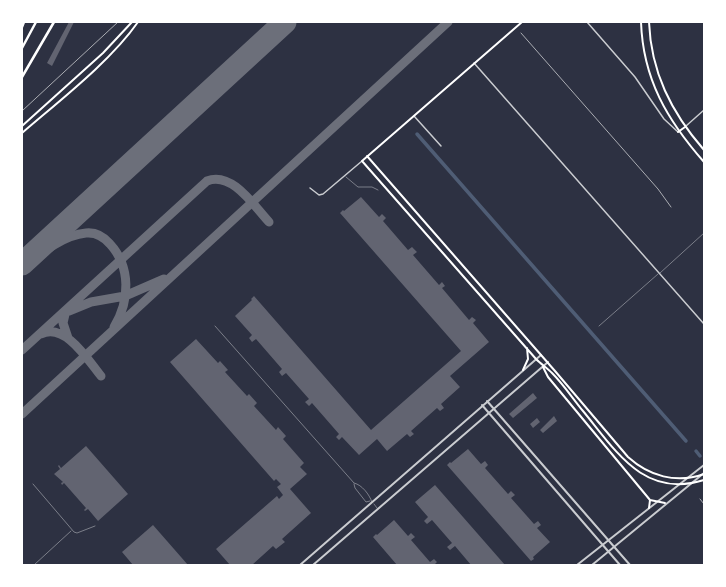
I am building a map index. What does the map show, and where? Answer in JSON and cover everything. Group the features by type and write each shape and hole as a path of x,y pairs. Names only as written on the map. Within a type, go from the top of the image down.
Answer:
{"highway":[{"path":"22,27 24,22"},
{"path":"22,48 36,22"},
{"path":"22,77 54,22"}],"main road":[{"path":"22,126 103,53 132,22"},
{"path":"22,133 100,64 122,42 138,22"},
{"path":"522,22 362,161 536,359 552,373 622,458 633,469 653,480 664,483 685,484 704,480"},
{"path":"641,22 644,52 649,75 663,107 678,132 704,161"},
{"path":"650,22 652,50 659,79 670,104 685,127 704,150"},
{"path":"678,132 685,127"},
{"path":"367,156 637,466 659,476 681,479 703,474"},
{"path":"523,370 528,359 527,347"},
{"path":"543,366 548,377 650,500 655,503 665,504"},
{"path":"649,508 650,500"}],"street":[{"path":"587,22 636,77 664,119 678,132"},
{"path":"474,63 704,324"},
{"path":"685,127 704,110"},
{"path":"414,116 441,146"},
{"path":"310,188 321,195 346,176 362,161"},
{"path":"300,565 541,354"},
{"path":"313,565 548,362"},
{"path":"487,401 630,565"},
{"path":"482,405 620,565"},
{"path":"578,565 704,465"},
{"path":"592,565 703,474 698,470"}],"lane":[{"path":"346,176 358,187 372,187 378,190"},
{"path":"599,326 704,233"},
{"path":"215,326 354,483 355,488 366,502 372,502"},
{"path":"354,483 360,484 371,497 372,502 378,509"},
{"path":"33,484 72,530 78,533 95,526"},
{"path":"34,565 72,530"}],"building":[{"path":"69,22 74,22 52,66 47,63"},
{"path":"361,197 379,217 382,214 386,218 383,221 408,250 412,247 417,252 413,255 439,285 442,282 445,286 442,288 469,320 472,317 476,320 473,323 489,342 450,376 460,387 441,404 444,408 440,411 437,408 411,431 414,434 410,437 407,434 387,451 377,439 359,455 342,437 339,440 336,437 339,434 312,403 309,406 305,402 309,399 286,373 282,376 279,372 282,369 256,339 252,342 249,338 252,335 235,316 252,300 251,299 254,296 371,430 461,351 340,213"},
{"path":"196,339 218,363 220,361 228,370 225,372 247,396 249,394 257,403 254,406 276,430 278,427 286,436 283,439 304,463 300,467 307,474 290,489 311,513 282,539 285,542 276,549 273,546 252,565 230,565 216,549 277,496 279,499 283,495 277,487 281,484 276,479 274,481 170,362"},
{"path":"533,393 537,398 513,418 509,414"},
{"path":"554,416 557,421 543,433 540,430"},
{"path":"537,418 540,422 533,428 530,424"},
{"path":"86,446 128,494 98,521 88,509 85,511 84,510 86,508 64,483 62,485 61,483 63,482 54,474 60,469 58,466 59,465 61,468"},
{"path":"468,449 481,464 485,461 488,465 485,468 508,494 511,491 515,495 511,498 534,524 538,521 541,525 537,528 550,542 533,557 534,559 531,561 447,465"},
{"path":"435,485 505,565 471,565 455,546 450,550 447,547 452,543 432,520 427,524 424,521 428,517 415,502"},
{"path":"394,520 408,536 411,533 415,537 411,540 430,562 434,559 437,562 434,565 397,565 373,537"},
{"path":"153,525 188,565 133,565 122,552"}],"waterway":[{"path":"417,134 686,441"},
{"path":"696,451 700,456"}],"taxiway":[{"path":"22,414 448,22"},
{"path":"22,350 207,181 216,179 234,185 249,199 269,222"},
{"path":"22,268 52,246 69,237 86,233 96,234 102,237 117,253 125,274 126,284 123,306 114,327"},
{"path":"69,311 91,302 125,296 164,279"},
{"path":"66,310 63,323 68,338"},
{"path":"41,334 50,332 59,333 67,338 75,344 101,376"}],"runway":[{"path":"22,264 285,22"}],"railway":[{"path":"22,111 118,22"},
{"path":"521,33 658,189 671,207"},
{"path":"700,499 704,504"}]}
